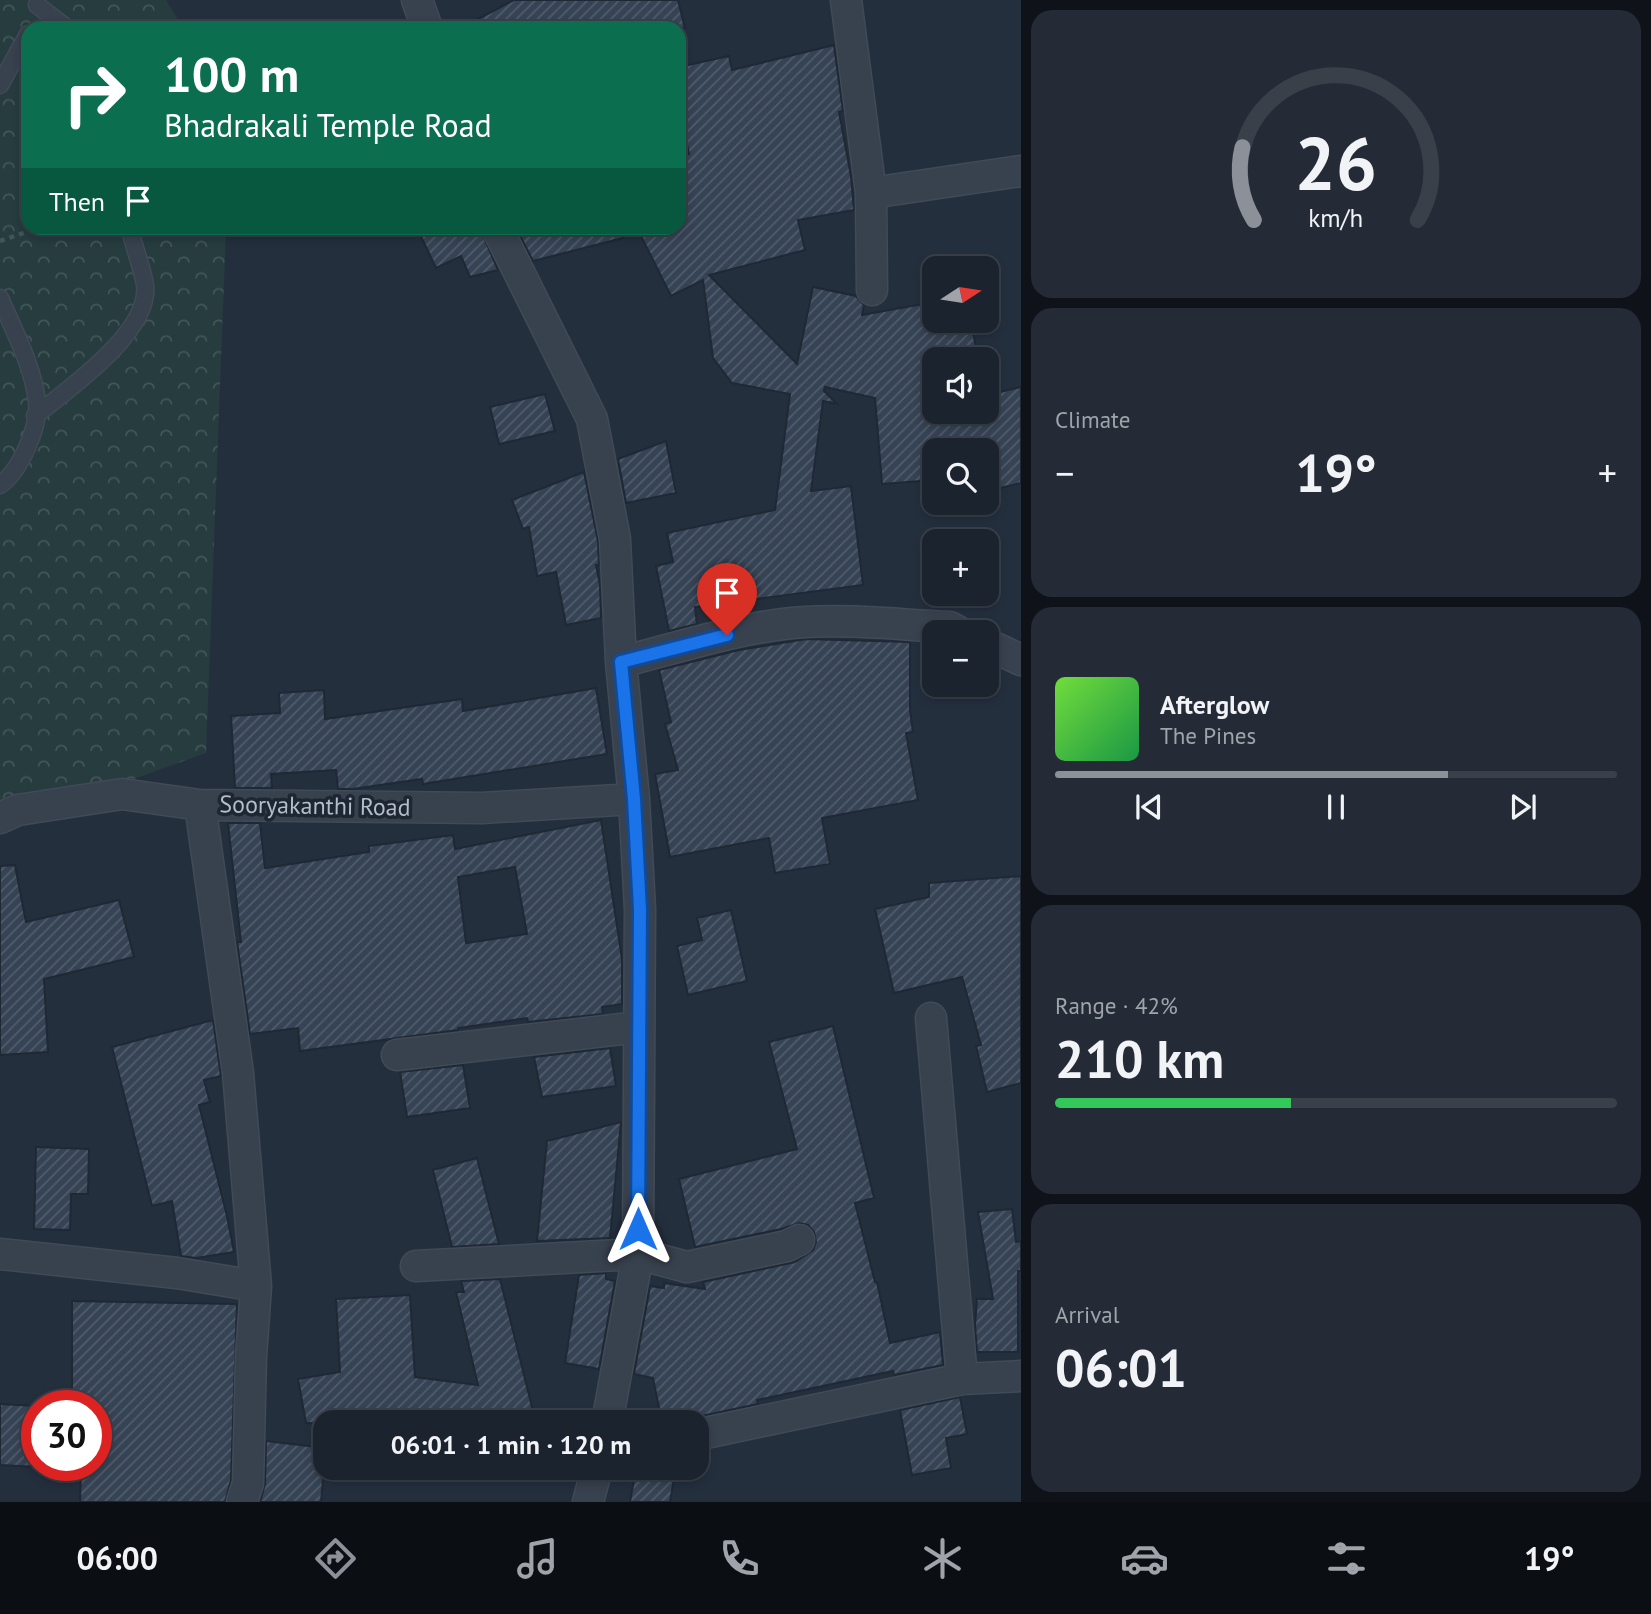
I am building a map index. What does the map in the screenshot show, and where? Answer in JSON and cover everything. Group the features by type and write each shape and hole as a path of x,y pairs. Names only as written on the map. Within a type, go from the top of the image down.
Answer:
{"street":[{"path":"418,0 425,21"},
{"path":"846,0 872,193 872,290"},
{"path":"872,193 1021,171"},
{"path":"501,235 593,419 615,539 621,662 634,799 640,909 638,1254 609,1410"},
{"path":"621,662 753,628 805,622 922,626"},
{"path":"999,650 1021,660"},
{"name":"Sooryakanthi Road","path":"0,818 18,810 122,794 200,805 482,808 634,799"},
{"path":"200,805 238,1073 256,1286 251,1357 248,1483 242,1502"},
{"path":"931,1018 962,1379"},
{"path":"397,1055 639,1027"},
{"path":"416,1266 638,1254 687,1267 787,1246 799,1240"},
{"path":"0,1254 177,1273 256,1286"},
{"path":"709,1432 962,1379 1021,1376"},
{"path":"588,1502 594,1480"}],"lane":[{"path":"35,21 36,2"},
{"path":"36,2 59,21"},
{"path":"0,85 21,47"},
{"path":"35,416 103,361 141,314 145,286 132,235"},
{"path":"0,298 25,356 37,404 27,452 6,481 0,485"}],"path":[{"path":"0,241 21,234"}],"green space":[{"path":"0,0 166,0 179,21 21,21 21,235 226,235 206,753 0,827"}],"building":[{"path":"514,0 678,0 683,21 474,21"},
{"path":"834,45 843,111 839,112 851,176 854,210 798,220 805,250 709,275 797,364 813,287 856,296 864,305 862,315 922,304 922,333 973,333 976,347 922,347 922,424 999,424 999,392 1021,387 1021,483 999,488 999,438 922,438 922,481 882,484 875,398 825,387 824,391 837,404 823,401 811,491 851,486 863,585 695,607 697,624 669,631 656,566 673,562 667,533 775,510 790,394 732,383 713,358 703,280 671,296 640,235 686,235 686,155 689,154 686,140 686,65 729,56 732,70"},
{"path":"420,235 483,235 498,270 470,277 461,256 436,268"},
{"path":"520,235 623,235 623,238 533,261"},
{"path":"545,394 555,431 499,444 490,407"},
{"path":"666,441 676,493 626,503 618,459"},
{"path":"584,472 598,541 599,565 596,565 600,585 601,618 566,625 556,572 537,576 529,527 523,529 512,500"},
{"path":"806,639 910,642 910,710 913,732 906,733 918,800 822,818 830,864 775,873 769,838 670,857 655,774 678,770 665,724 671,722 659,670 739,650"},
{"path":"596,688 607,754 423,784 422,779 338,789 336,770 271,774 272,788 235,788 231,716 280,713 279,693 324,690 325,719 462,699 463,711"},
{"path":"601,820 622,959 622,1004 602,1007 603,1014 528,1022 527,1018 300,1051 298,1028 250,1034 237,942 241,942 228,823 260,823 265,868 369,852 369,846 453,835 455,849","holes":["515,867 527,934 466,943 458,877"]},
{"path":"15,865 26,922 119,900 134,957 44,979 48,1052 0,1055 0,866"},
{"path":"1021,876 1021,1083 987,1092 976,1046 981,1045 962,977 894,993 875,909 929,897 929,883"},
{"path":"731,910 747,981 688,995 677,946 702,940 697,918"},
{"path":"213,1020 221,1076 204,1080 210,1102 199,1105 234,1252 196,1258 181,1256 172,1201 152,1206 112,1047"},
{"path":"833,1026 874,1198 855,1203 877,1282 890,1343 940,1332 943,1365 894,1375 893,1371 757,1400 758,1404 709,1414 709,1410 659,1410 653,1378 634,1374 650,1286 664,1288 664,1283 705,1289 703,1282 795,1262 813,1250 816,1242 814,1232 808,1225 799,1223 695,1247 679,1179 797,1149 769,1042"},
{"path":"610,1048 616,1086 542,1097 534,1057"},
{"path":"463,1065 470,1108 407,1117 400,1072"},
{"path":"621,1122 610,1238 537,1241 547,1141"},
{"path":"36,1147 89,1149 88,1194 71,1194 70,1230 34,1229"},
{"path":"477,1158 499,1244 452,1247 433,1170"},
{"path":"1012,1209 1016,1242 1021,1241 1021,1271 1018,1271 1018,1352 977,1352 977,1299 993,1299 978,1212"},
{"path":"606,1273 606,1279 615,1281 599,1369 565,1363 579,1275"},
{"path":"500,1279 533,1410 313,1410 313,1423 306,1423 298,1379 340,1372 336,1299 410,1295 415,1377 478,1385 456,1292 464,1292 461,1281"},
{"path":"72,1301 237,1304 231,1480 225,1502 80,1502 81,1481 112,1481 112,1390 72,1390"},
{"path":"960,1397 967,1434 946,1438 951,1468 912,1475 900,1410"},
{"path":"0,1404 21,1405 21,1466 0,1465"},
{"path":"266,1441 313,1446 313,1480 323,1480 321,1502 260,1502 265,1484"},
{"path":"634,1480 674,1480 670,1502 630,1502"}],"route":[{"path":"638,1229 640,909 634,799 621,662 727,635"}]}
